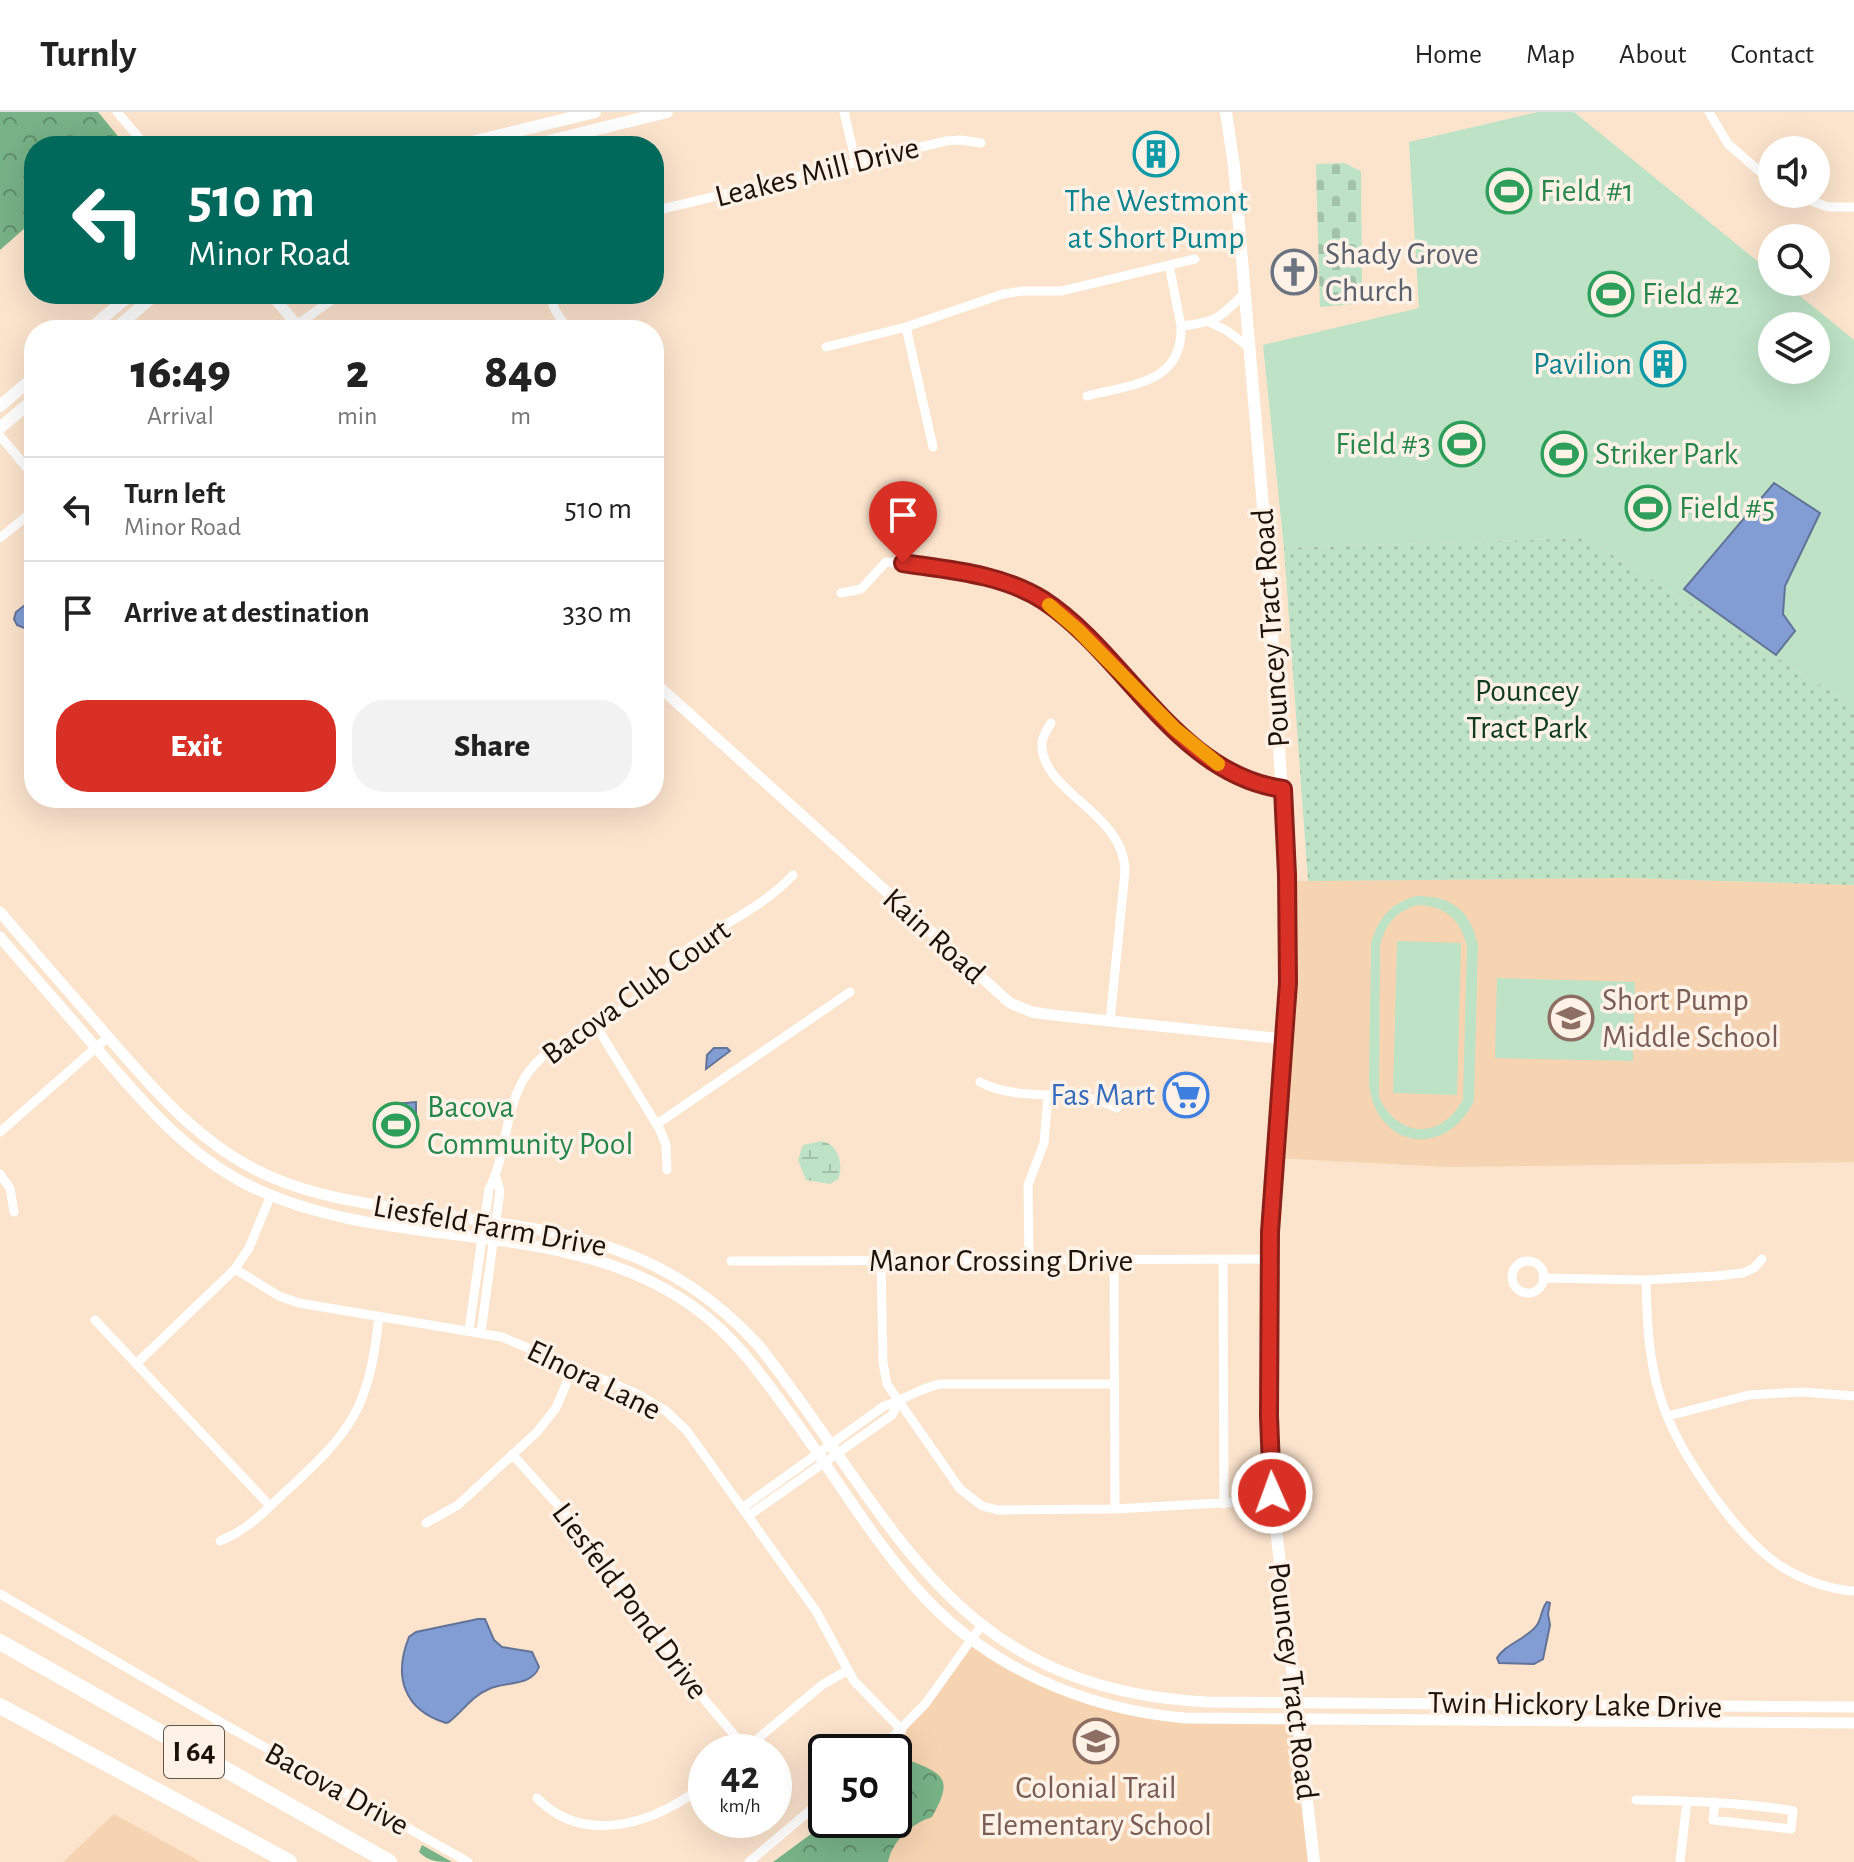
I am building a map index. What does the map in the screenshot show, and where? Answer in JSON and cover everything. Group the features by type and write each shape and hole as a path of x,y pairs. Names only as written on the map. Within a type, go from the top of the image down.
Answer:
{"highway":[{"name":"I 64","path":"0,1642 389,1862"},
{"name":"I 64","path":"0,1706 289,1862"}],"main road":[{"path":"497,136 595,112"},
{"path":"570,136 667,112"},
{"name":"Pouncey Tract Road","path":"1226,112 1250,348 1283,789 1288,914 1284,1039 1270,1259 1272,1500 1314,1862"},
{"path":"101,320 119,304"},
{"path":"126,320 144,304"},
{"path":"0,406 24,386"},
{"path":"0,428 24,408"}],"street":[{"path":"117,112 137,136"},
{"path":"844,112 856,163"},
{"path":"1709,112 1728,144 1758,170"},
{"name":"Leakes Mill Drive","path":"664,209 954,140 981,143"},
{"path":"1830,207 1854,207"},
{"path":"826,347 906,327 1003,294 1061,291 1195,259"},
{"path":"1087,396 1156,377 1173,363 1182,344 1169,265"},
{"path":"1181,326 1209,322 1225,313 1245,293"},
{"path":"279,304 293,320"},
{"path":"308,320 328,304"},
{"path":"1209,322 1250,348"},
{"path":"906,327 933,447"},
{"path":"0,436 24,464"},
{"path":"0,538 24,518"},
{"path":"841,593 861,589 886,562 953,570 1021,588 1058,611 1194,746 1227,771 1246,780 1283,789"},
{"name":"Kain Road","path":"664,691 1002,997 1032,1012 1284,1039"},
{"path":"1051,723 1041,742 1052,772 1112,832 1124,851 1125,872 1110,1021"},
{"name":"Bacova Club Court","path":"488,1239 500,1191 496,1177 512,1105 523,1081 541,1058 633,1002 659,980 670,964 686,950 761,905 793,875"},
{"name":"Liesfeld Farm Drive","path":"0,912 188,1124 226,1153 269,1176 340,1199 609,1245 682,1279 724,1310 759,1346 896,1539 935,1584 981,1626 1043,1663 1122,1691 1176,1700 1295,1702"},
{"name":"Liesfeld Farm Drive","path":"0,937 154,1116 220,1168 271,1195 343,1216 603,1261 650,1280 681,1298 712,1322 754,1364 907,1577 933,1607 972,1639 1010,1664 1070,1693 1118,1708 1185,1718 1298,1719"},
{"path":"657,1124 850,992"},
{"path":"595,1024 657,1124 666,1145 667,1170"},
{"path":"0,1132 108,1037"},
{"path":"980,1082 997,1090 1100,1100 1117,1108"},
{"path":"1029,1261 1028,1185 1044,1143 1048,1095"},
{"path":"0,1174 10,1188 14,1212"},
{"path":"136,1364 235,1269 249,1248 271,1195"},
{"path":"469,1330 488,1239"},
{"path":"481,1332 488,1239"},
{"path":"1223,1259 1224,1504"},
{"name":"Manor Crossing Drive","path":"731,1261 1270,1259"},
{"path":"1543,1278 1646,1280 1743,1273 1754,1268 1762,1259"},
{"path":"881,1261 884,1373 887,1384 960,1489 982,1506 998,1510 1115,1509 1272,1500"},
{"path":"1114,1261 1115,1509"},
{"name":"Elnora Lane","path":"235,1269 279,1296 299,1303 481,1332 518,1343 635,1393 666,1411 687,1431 816,1611 854,1681 902,1730"},
{"path":"1646,1280 1648,1341 1660,1399 1690,1460 1759,1549 1778,1564 1809,1580 1854,1591"},
{"path":"220,1541 245,1530 321,1460 350,1423 370,1380 379,1316"},
{"path":"95,1320 270,1506"},
{"path":"426,1523 458,1505 537,1432 556,1408 574,1366"},
{"path":"745,1512 834,1449 892,1415 899,1402 926,1387 940,1384 1114,1384"},
{"path":"1668,1416 1728,1399 1763,1394 1802,1392 1854,1396"},
{"name":"Liesfeld Pond Drive","path":"512,1454 591,1542 731,1734"},
{"name":"Bacova Drive","path":"0,1594 215,1720 468,1862"},
{"path":"898,1734 926,1703 981,1626"},
{"path":"763,1734 822,1685 848,1670"},
{"name":"Twin Hickory Lake Drive","path":"1295,1702 1854,1707"},
{"name":"Twin Hickory Lake Drive","path":"1298,1719 1854,1723"},
{"path":"537,1798 570,1819 613,1825 657,1815 688,1797"},
{"path":"1636,1800 1715,1802 1793,1811 1791,1829 1713,1820 1715,1802"},
{"path":"1680,1862 1687,1801"},
{"path":"749,1862 808,1812"}],"shaded area":[{"name":"Short Pump Middle School","path":"1624,878 1854,885 1854,1162 1449,1167 1275,1158 1292,881"},
{"name":"Colonial Trail Elementary School","path":"972,1639 1013,1666 1139,1712 1298,1719 1314,1862 882,1862 889,1838 912,1838 912,1734 898,1734"},
{"path":"114,1814 201,1862 63,1862"}],"green space":[{"path":"0,112 98,112 118,136 24,136 24,229 0,250"},
{"name":"Striker Park","path":"1538,112 1574,112 1758,262 1758,296 1800,296 1820,312 1758,312 1758,384 1830,384 1830,320 1854,340 1854,706 1585,538 1284,548 1263,345 1419,308 1409,142"},
{"path":"1344,163 1361,171 1362,297 1356,304 1320,307 1316,164"},
{"name":"Pouncey Tract Park","path":"1585,538 1854,706 1854,885 1624,878 1308,881 1284,548"},
{"path":"1416,896 1440,899 1458,907 1470,923 1478,945 1474,1101 1462,1120 1447,1132 1414,1139 1398,1133 1384,1122 1374,1106 1369,1084 1371,944 1386,913","holes":["1417,905 1444,911 1456,922 1467,947 1463,1099 1444,1122 1420,1129 1397,1121 1379,1097 1380,945 1385,930 1398,915"]},
{"path":"1397,941 1461,943 1457,1095 1393,1093"},
{"path":"1497,978 1635,982 1633,1061 1495,1058"},
{"path":"822,1141 832,1146 840,1162 838,1179 830,1184 806,1180 798,1160 803,1145"},
{"path":"912,1762 938,1774 944,1786 932,1817 912,1828"},
{"path":"808,1836 901,1838 888,1862 773,1862"},
{"path":"422,1845 452,1862 426,1858 419,1852"}],"water":[{"path":"1774,483 1820,513 1785,586 1783,614 1795,631 1776,655 1684,589"},
{"path":"24,606 24,628 17,625 14,619 16,612"},
{"path":"714,1048 730,1051 706,1069 707,1055"},
{"name":"Bacova Community Pool","path":"416,1102 416,1114 396,1113 415,1118 412,1139 377,1132 380,1113 388,1114 395,1104"},
{"path":"1547,1602 1550,1603 1550,1625 1543,1659 1534,1664 1499,1663 1497,1658 1501,1653 1537,1625"},
{"path":"485,1619 494,1640 502,1647 532,1652 539,1667 524,1681 483,1692 446,1723 420,1710 412,1701 403,1678 404,1652 409,1637 416,1632"}],"slow traffic":[{"path":"1049,605 1078,630 1175,729 1218,764"}],"place":[{"name":"The Westmont at Short Pump","path":"1156,154"},
{"name":"Field #1","path":"1509,191"},
{"name":"Shady Grove Church","path":"1294,272"},
{"name":"Field #2","path":"1611,294"},
{"name":"Pavilion","path":"1663,364"},
{"name":"Field #3","path":"1462,444"},
{"name":"Striker Park","path":"1564,454"},
{"name":"Field #5","path":"1648,508"},
{"name":"Short Pump Middle School","path":"1571,1018"},
{"name":"Fas Mart","path":"1186,1095"},
{"name":"Bacova Community Pool","path":"396,1125"},
{"name":"Colonial Trail Elementary School","path":"1096,1741"}],"route":[{"path":"903,563 988,578 1029,592 1058,611 1194,746 1227,771 1267,787 1283,789 1288,983 1270,1232 1269,1416 1272,1493"}]}
